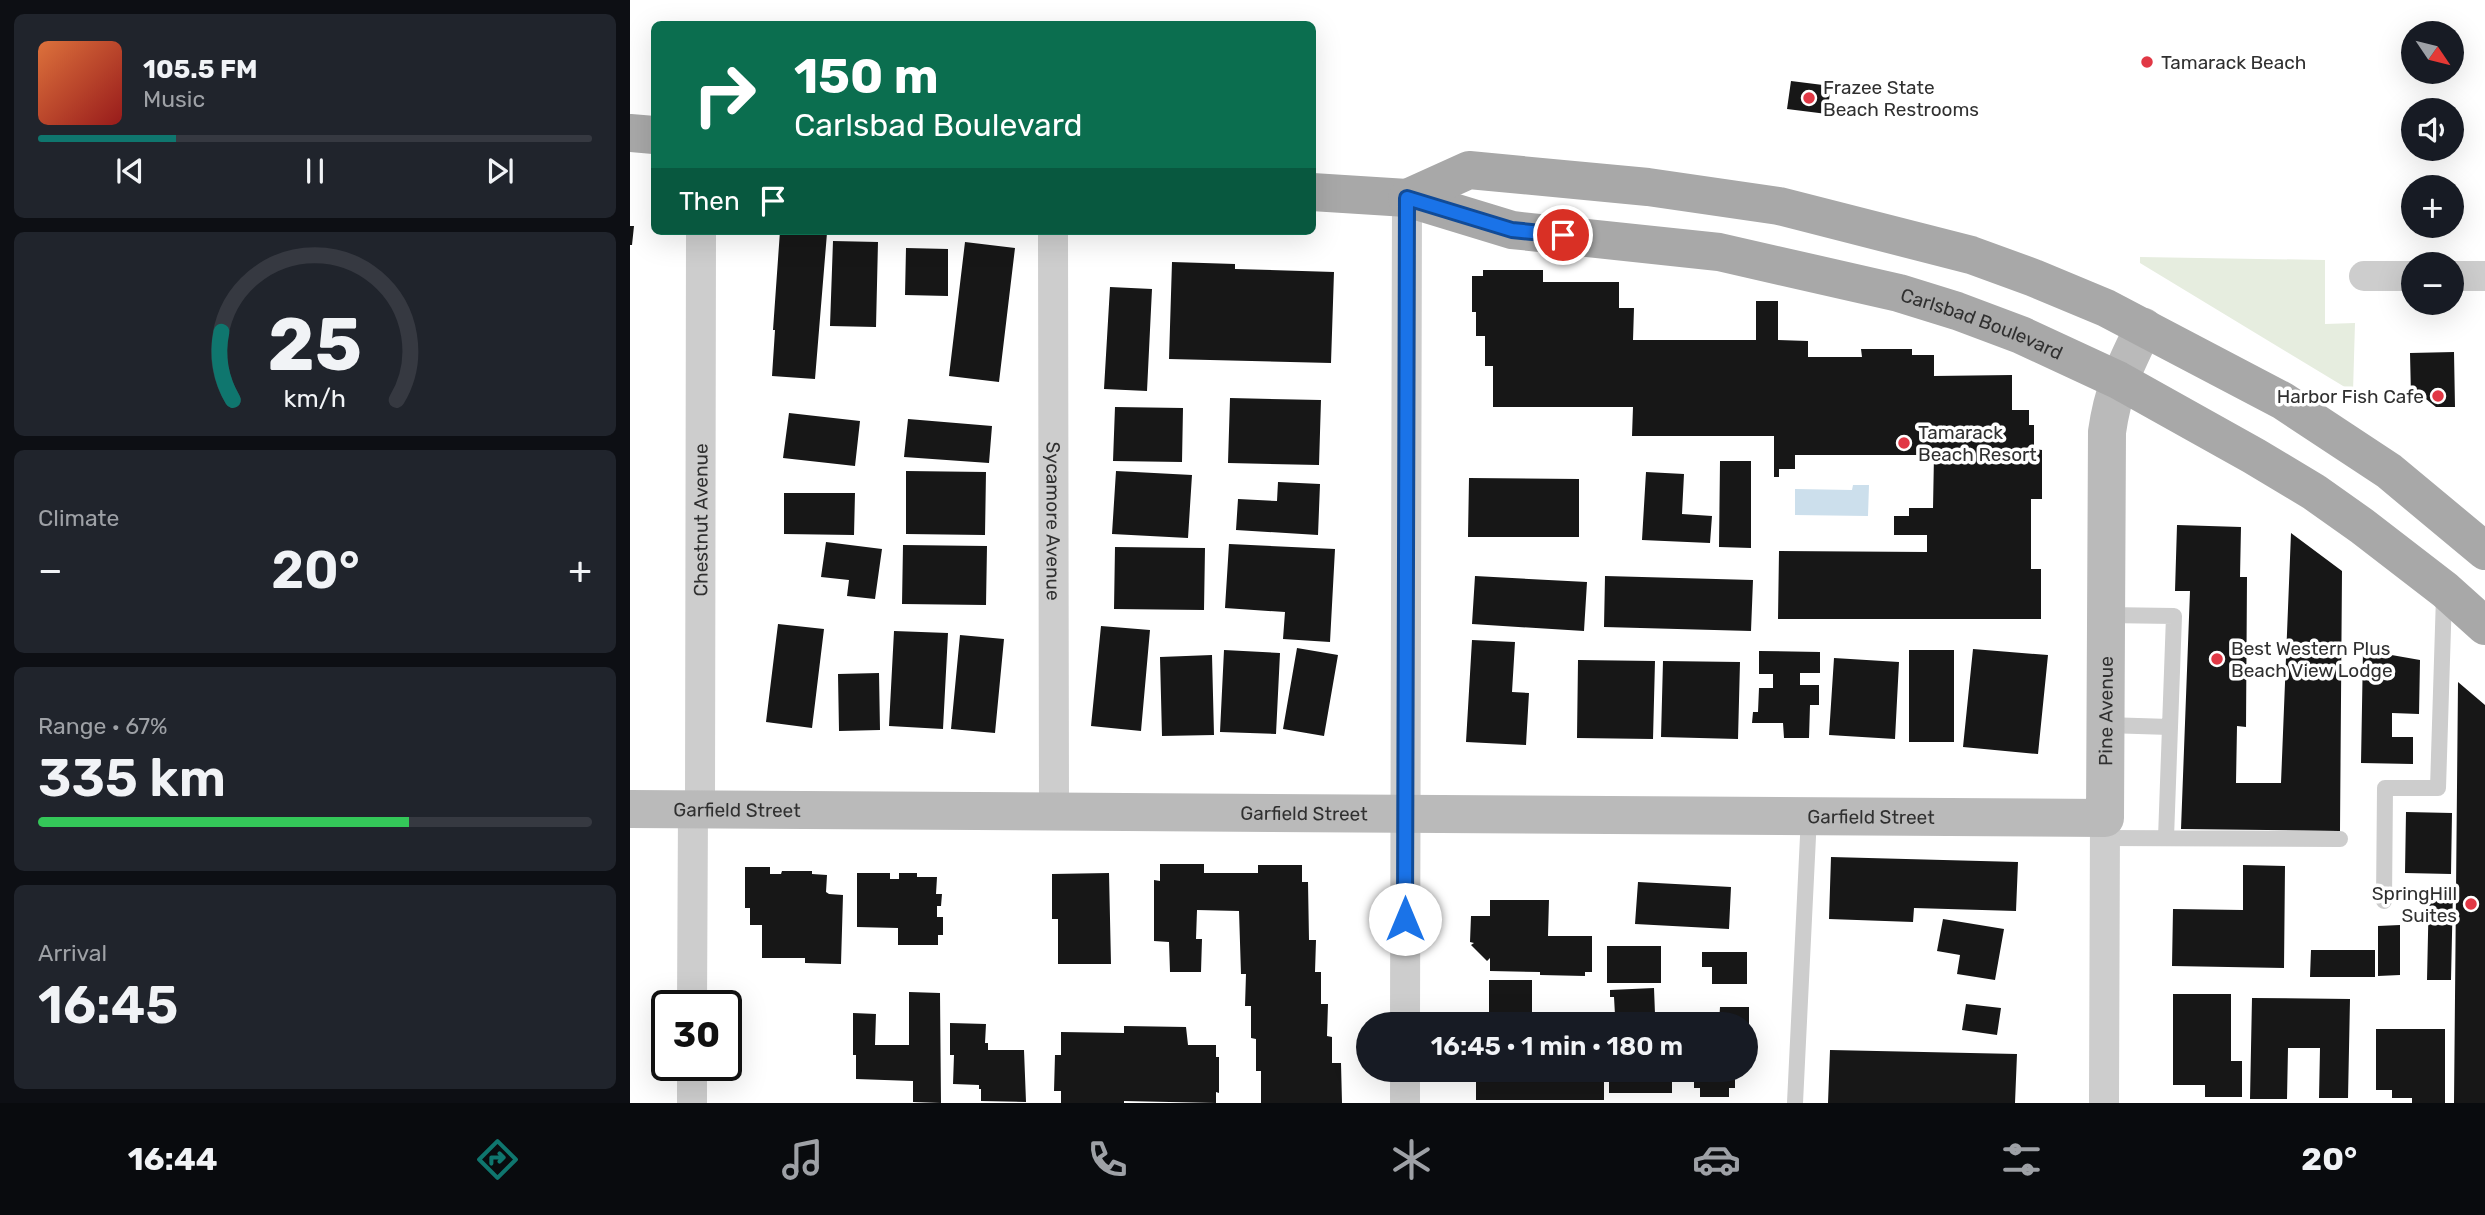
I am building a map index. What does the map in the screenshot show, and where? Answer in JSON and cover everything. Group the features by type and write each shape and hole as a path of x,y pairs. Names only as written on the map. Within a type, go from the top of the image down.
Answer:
{"main road":[{"path":"630,133 651,135"},
{"name":"Carlsbad Boulevard","path":"1407,198 1469,170 1648,187 1779,206 1971,256 2034,278 2106,308 2283,401 2389,471 2485,551"},
{"name":"Carlsbad Boulevard","path":"1316,192 1407,198 1512,230 1719,252 1899,293 2021,335 2118,380 2314,492 2445,590 2485,626"}],"street":[{"path":"1405,1012 1407,198"},
{"name":"Chestnut Avenue","path":"692,990 697,809 701,235"},
{"name":"Sycamore Avenue","path":"1053,235 1054,811"},
{"path":"2364,276 2401,276"},
{"path":"2464,276 2485,276"},
{"name":"Pine Avenue","path":"2104,1103 2107,432 2110,405 2118,380 2144,327"},
{"name":"Garfield Street","path":"630,808 1809,816 2105,828"},
{"path":"692,1081 692,1103"},
{"path":"1405,1082 1405,1103"}],"lane":[{"path":"2384,901 2385,788 2438,788 2445,590"},
{"path":"2106,615 2174,616 2166,838"},
{"path":"2105,725 2170,727"},
{"path":"1795,1103 1809,816"},
{"path":"2105,828 2166,838 2340,839"}],"shaded area":[{"path":"2140,257 2325,260 2325,324 2355,323 2353,392 2140,263"}],"water":[{"path":"1853,485 1869,485 1868,516 1795,515 1795,489 1852,490"}],"building":[{"name":"Frazee State Beach Restrooms","path":"1791,81 1831,86 1827,114 1787,109"},
{"path":"630,226 634,226 632,245 630,245"},
{"path":"780,235 827,235 815,379 772,376"},
{"path":"833,241 878,242 876,327 830,326"},
{"path":"965,242 1015,248 999,382 949,376"},
{"path":"906,248 948,249 948,296 905,295"},
{"path":"1172,262 1235,264 1235,269 1334,272 1331,363 1169,359"},
{"name":"Tamarack Beach Resort","path":"1483,270 1543,270 1543,282 1619,282 1619,308 1634,308 1633,340 1756,340 1756,301 1778,301 1778,340 1808,341 1808,357 1862,357 1861,349 1912,349 1912,355 1934,355 1934,376 2012,375 2012,410 2029,410 2029,425 2034,425 2034,449 2042,450 2042,499 2031,499 2031,569 2041,569 2041,619 1778,619 1779,551 1927,552 1927,535 1894,535 1894,516 1909,516 1909,508 1933,508 1934,455 1795,455 1795,469 1779,469 1779,477 1774,477 1774,436 1632,436 1633,407 1493,407 1493,366 1485,366 1485,336 1476,336 1476,312 1472,312 1472,276 1483,276"},
{"path":"1110,287 1152,289 1147,391 1104,389"},
{"path":"2454,352 2455,407 2436,407 2421,395 2411,396 2410,353"},
{"path":"1230,398 1321,400 1319,465 1228,463"},
{"path":"1115,407 1183,408 1182,462 1113,461"},
{"path":"789,413 860,421 855,466 783,458"},
{"path":"908,419 992,426 989,463 904,457"},
{"path":"1720,461 1751,461 1751,548 1719,547"},
{"path":"906,471 986,472 985,535 906,534"},
{"path":"1116,471 1192,475 1188,538 1112,534"},
{"path":"1646,472 1684,474 1682,514 1712,516 1710,543 1642,540"},
{"path":"1469,478 1579,479 1579,537 1468,537"},
{"path":"1278,482 1320,484 1318,535 1236,530 1238,499 1277,501"},
{"path":"784,493 855,493 854,535 784,534"},
{"name":"Best Western Plus Beach View Lodge","path":"2177,525 2241,527 2240,577 2247,577 2246,727 2237,726 2236,783 2281,783 2291,533 2342,571 2340,831 2181,829 2190,591 2175,591"},
{"path":"826,542 882,549 875,599 847,596 849,580 821,577"},
{"path":"1229,544 1335,549 1330,642 1283,639 1285,612 1225,608"},
{"path":"903,545 987,546 986,605 902,604"},
{"path":"1115,547 1205,548 1204,610 1114,609"},
{"path":"1475,576 1587,582 1584,631 1472,624"},
{"path":"1605,576 1753,580 1751,631 1604,627"},
{"path":"778,624 824,629 812,728 766,722"},
{"path":"1101,626 1150,630 1141,731 1091,726"},
{"path":"894,631 948,633 943,729 889,726"},
{"path":"960,635 1004,639 995,733 951,729"},
{"path":"1472,640 1515,642 1512,692 1529,693 1526,745 1466,742"},
{"path":"1297,648 1338,655 1324,736 1283,729"},
{"path":"1973,649 2048,655 2038,754 1963,747"},
{"path":"1224,650 1280,653 1276,734 1220,732"},
{"path":"1909,650 1954,650 1954,742 1909,742"},
{"path":"2363,650 2420,660 2419,714 2392,713 2392,737 2413,737 2413,764 2361,763"},
{"path":"1759,651 1820,652 1820,673 1800,673 1800,685 1819,685 1819,705 1810,705 1809,738 1784,738 1783,723 1752,723 1753,712 1758,712 1759,688 1773,688 1773,674 1759,674"},
{"path":"1212,655 1214,735 1162,736 1160,657"},
{"path":"1834,658 1899,662 1895,739 1829,735"},
{"path":"1578,660 1655,661 1653,739 1577,738"},
{"path":"1663,661 1740,662 1738,739 1661,737"},
{"path":"879,673 880,730 839,731 838,674"},
{"name":"SpringHill Suites","path":"2458,682 2485,705 2485,1103 2454,1103"},
{"path":"2406,812 2452,813 2451,874 2405,873"},
{"path":"1831,857 2018,862 2016,911 1914,908 1913,922 1829,919"},
{"path":"1160,864 1204,864 1204,873 1258,873 1258,865 1302,865 1302,882 1308,882 1309,940 1316,940 1315,972 1321,972 1321,1004 1328,1004 1327,1036 1332,1037 1332,1063 1341,1063 1342,1103 1261,1103 1261,1071 1256,1071 1256,1039 1251,1038 1251,1006 1245,1006 1246,974 1241,974 1239,911 1197,910 1196,939 1202,939 1201,972 1170,972 1169,942 1154,941 1154,880 1160,881"},
{"path":"2243,865 2285,866 2284,968 2172,966 2173,909 2243,910"},
{"path":"745,867 770,867 770,874 781,874 782,871 812,871 812,874 827,875 826,892 843,895 841,964 805,963 805,958 762,958 762,925 750,925 750,908 745,908"},
{"path":"857,873 890,873 890,879 899,879 899,873 937,877 936,894 942,894 941,906 937,906 937,917 943,917 943,935 938,935 938,945 898,945 898,928 857,927"},
{"path":"1109,873 1111,964 1058,964 1058,919 1052,919 1052,874"},
{"path":"1638,882 1731,887 1729,929 1635,924"},
{"path":"2429,889 2453,889 2451,980 2427,980"},
{"path":"1490,900 1549,900 1548,936 1592,936 1592,972 1585,972 1585,976 1490,971 1490,958 1487,961 1471,945 1474,943 1470,942 1471,916 1490,916"},
{"path":"1943,919 2004,929 1995,980 1957,974 1960,955 1937,951"},
{"path":"2400,925 2400,975 2378,976 2378,926"},
{"path":"1607,946 1661,946 1661,983 1607,983"},
{"path":"2311,950 2375,950 2375,977 2310,977"},
{"path":"1702,952 1747,952 1747,984 1712,984 1712,967 1702,967"},
{"path":"1489,980 1532,980 1532,1012 1489,1012"},
{"path":"1654,988 1655,1012 1615,1012 1614,997 1610,997 1610,990"},
{"path":"909,992 940,993 941,1103 913,1102 913,1081 856,1079 853,1013 876,1014 875,1045 909,1045"},
{"path":"2173,994 2231,994 2231,1061 2242,1061 2242,1097 2205,1097 2205,1085 2173,1085"},
{"path":"2252,998 2350,999 2348,1098 2319,1098 2320,1048 2288,1048 2287,1099 2250,1099"},
{"path":"1966,1004 2001,1008 1997,1035 1962,1030"},
{"path":"1720,1007 1749,1007 1749,1012 1720,1012"},
{"path":"950,1023 986,1024 985,1043 988,1043 988,1050 1024,1050 1026,1102 981,1101 979,1085 953,1084 954,1055 950,1055"},
{"path":"1124,1026 1186,1027 1188,1045 1216,1045 1216,1057 1219,1057 1219,1093 1216,1092 1216,1103 1061,1103 1061,1091 1054,1091 1055,1055 1061,1055 1061,1032 1124,1033"},
{"path":"2376,1029 2445,1029 2445,1103 2412,1103 2412,1098 2392,1098 2392,1090 2376,1090"},
{"path":"1830,1050 2017,1054 2015,1103 1828,1103"},
{"path":"1476,1082 1604,1082 1604,1100 1476,1100"},
{"path":"1609,1082 1672,1082 1672,1093 1609,1093"},
{"path":"1694,1082 1735,1082 1735,1088 1729,1088 1729,1097 1700,1097 1700,1088 1694,1088"}],"place":[{"name":"Tamarack Beach","path":"2147,62"},
{"name":"Frazee State Beach Restrooms","path":"1809,98"},
{"name":"Harbor Fish Cafe","path":"2438,396"},
{"name":"Tamarack Beach Resort","path":"1904,443"},
{"name":"Best Western Plus Beach View Lodge","path":"2217,659"},
{"name":"SpringHill Suites","path":"2471,904"}],"route":[{"path":"1405,919 1407,198 1512,230 1563,235"}]}
